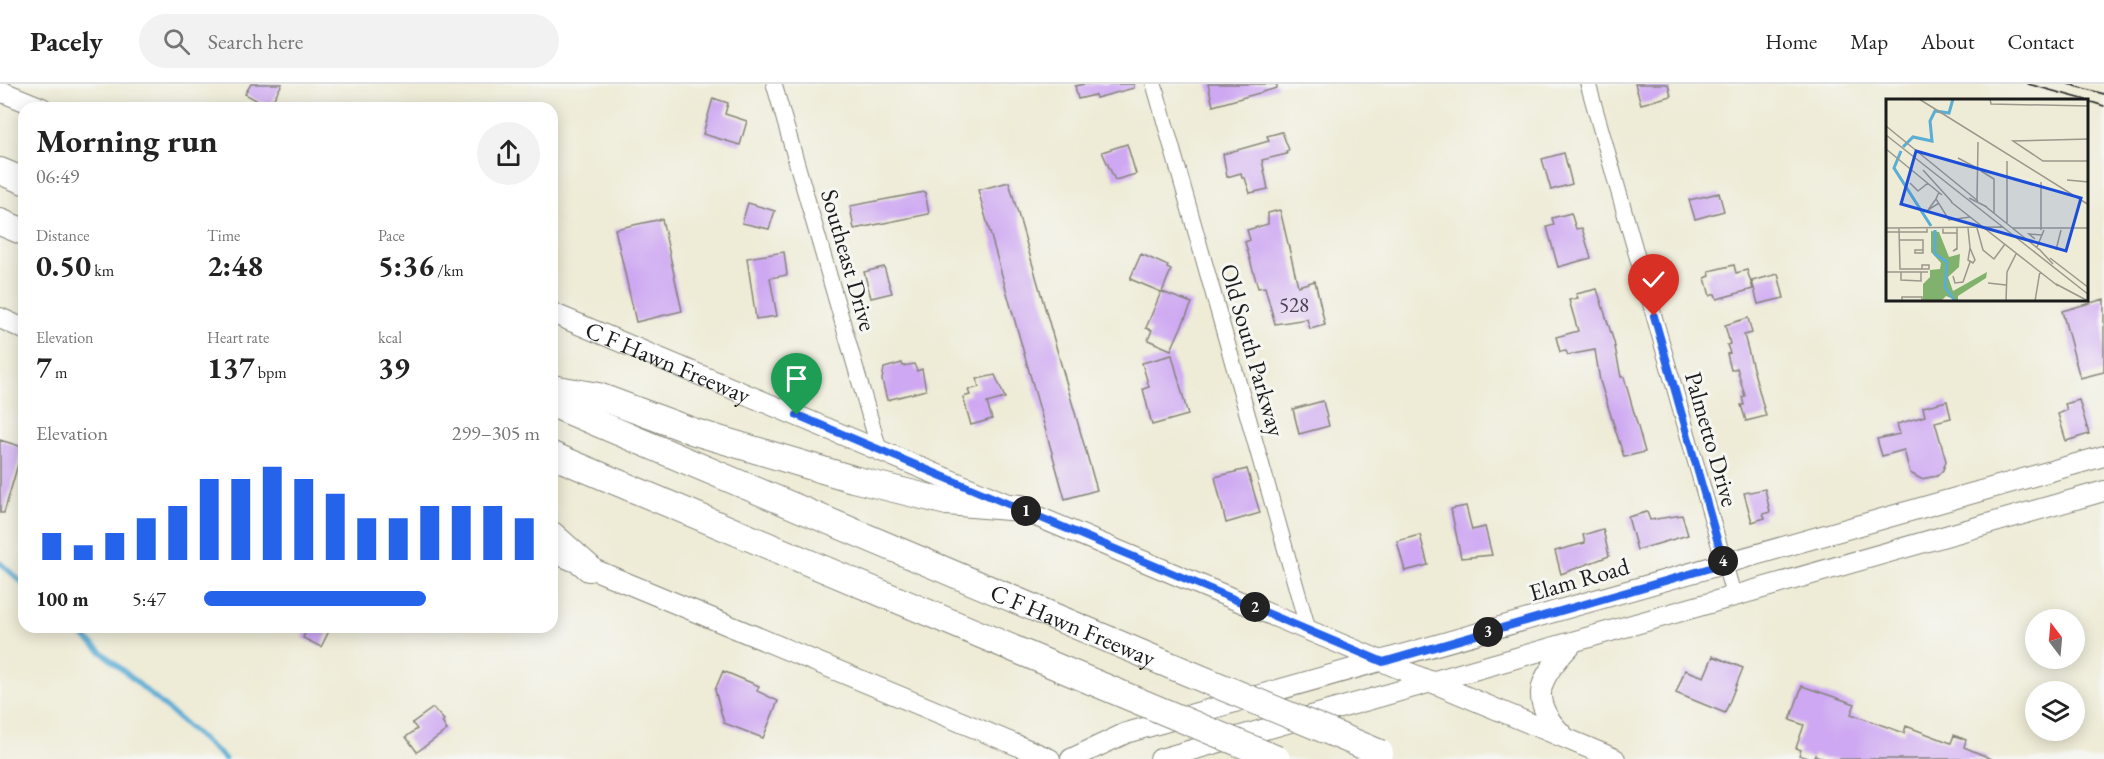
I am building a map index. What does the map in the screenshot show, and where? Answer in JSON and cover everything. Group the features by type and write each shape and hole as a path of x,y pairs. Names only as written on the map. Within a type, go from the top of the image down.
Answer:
{"highway":[{"path":"0,171 18,178"},
{"path":"0,222 18,230"},
{"path":"558,389 598,396 695,432 853,479 947,502 1021,508"},
{"name":"C F Hawn Freeway","path":"558,407 1387,756"},
{"name":"C F Hawn Freeway","path":"558,458 1277,759"},
{"path":"558,540 589,568"}],"main road":[{"path":"0,91 27,102"},
{"name":"C F Hawn Freeway","path":"558,315 1615,759"},
{"path":"0,318 18,326"},
{"name":"Elam Road","path":"1071,759 1126,733 2104,456"},
{"path":"1160,759 1572,644 2104,491"},
{"path":"1952,499 1962,532"},
{"path":"558,555 1050,759"},
{"path":"1568,739 1549,721 1544,712 1541,695 1548,668 1572,644"}],"street":[{"name":"Southeast Drive","path":"774,84 879,449"},
{"name":"Old South Parkway","path":"1154,84 1308,629"},
{"name":"Palmetto Drive","path":"1588,84 1734,597"}],"building":[{"path":"251,84 282,84 272,102 260,102 245,94"},
{"path":"1134,84 1134,88 1096,98 1095,95 1078,99 1075,86"},
{"path":"1208,84 1277,84 1277,88 1213,106"},
{"path":"1635,84 1668,84 1671,96 1641,104"},
{"path":"713,98 728,103 725,114 747,121 740,145 703,134"},
{"path":"1282,132 1289,150 1286,151 1287,154 1262,160 1268,189 1250,193 1241,173 1227,177 1223,154 1269,141 1267,136"},
{"path":"1127,144 1136,174 1115,180 1102,152"},
{"path":"1564,153 1572,184 1551,190 1542,159"},
{"path":"1009,182 1097,490 1065,499 978,190"},
{"path":"925,192 929,214 854,229 850,206"},
{"path":"1719,193 1724,211 1695,219 1689,200"},
{"path":"748,203 775,211 769,229 742,223"},
{"path":"1280,210 1298,286 1315,281 1325,325 1310,329 1307,319 1275,324 1265,287 1258,288 1245,242 1250,240 1247,230 1268,224 1268,213"},
{"path":"1571,213 1576,229 1582,228 1591,258 1558,267 1547,227 1554,225 1552,218"},
{"path":"662,219 682,311 636,322 615,229"},
{"path":"784,252 787,275 770,278 777,316 756,319 747,258"},
{"path":"1141,254 1168,266 1167,268 1171,270 1162,292 1192,303 1171,350 1148,340 1152,330 1146,328 1161,292 1130,279"},
{"path":"1734,265 1736,273 1747,270 1753,289 1717,299 1715,294 1710,296 1705,278 1710,276 1709,271"},
{"path":"884,267 892,293 871,298 864,272"},
{"path":"1778,274 1784,298 1758,304 1752,281"},
{"path":"1597,289 1614,342 1621,377 1624,377 1645,452 1624,457 1600,381 1595,350 1568,355 1566,351 1560,352 1556,337 1578,331 1569,300 1578,298 1576,294"},
{"path":"2104,299 2104,372 2080,378 2062,311"},
{"path":"1748,318 1752,333 1744,335 1766,416 1746,421 1741,405 1744,405 1742,397 1745,396 1737,368 1731,370 1727,354 1730,353 1727,345 1730,344 1725,325"},
{"path":"1172,355 1188,415 1152,425 1143,389 1149,387 1142,363"},
{"path":"902,363 903,366 914,364 917,371 922,369 926,390 887,400 882,380 884,368"},
{"path":"995,375 1005,398 987,403 992,419 971,425 963,397 970,395 968,390 979,387 977,379"},
{"path":"2079,400 2089,434 2066,441 2058,414 2067,410 2065,404"},
{"path":"1323,401 1329,426 1299,434 1293,409"},
{"path":"1947,401 1951,418 1935,422 1946,461 1943,470 1937,476 1921,479 1910,473 1904,450 1882,456 1877,439 1900,434 1897,424 1925,416 1923,407"},
{"path":"0,440 18,445 18,464 4,513 0,513"},
{"path":"1247,469 1260,513 1226,523 1215,477"},
{"path":"1765,489 1770,512 1763,514 1765,518 1752,522 1744,493"},
{"path":"1466,506 1472,530 1485,527 1492,555 1461,558 1451,509"},
{"path":"1647,512 1650,520 1682,515 1688,535 1637,550 1628,517"},
{"path":"1603,529 1609,556 1561,574 1555,551 1585,543 1583,535"},
{"path":"1420,535 1428,565 1405,571 1397,541"},
{"path":"305,633 328,633 321,647 303,638"},
{"path":"1713,656 1743,668 1725,713 1676,693 1685,670 1704,677"},
{"path":"723,671 759,686 757,691 778,701 763,738 724,723 715,690"},
{"path":"1802,686 1855,704 1851,714 1904,733 1906,726 1951,743 1954,735 1966,740 1964,747 1992,759 1825,759 1815,755 1811,759 1799,755 1801,750 1796,748 1804,725 1790,720"},
{"path":"433,708 444,720 442,722 447,730 417,752 406,737 417,729 412,723"}],"waterway":[{"path":"0,563 18,579"},
{"path":"80,633 225,759"}],"tram line":[{"path":"2028,84 2082,99"},
{"path":"2068,84 2104,94"},
{"path":"2089,101 2104,106"}],"route":[{"path":"797,415 1383,662 1724,564 1654,316"}]}
